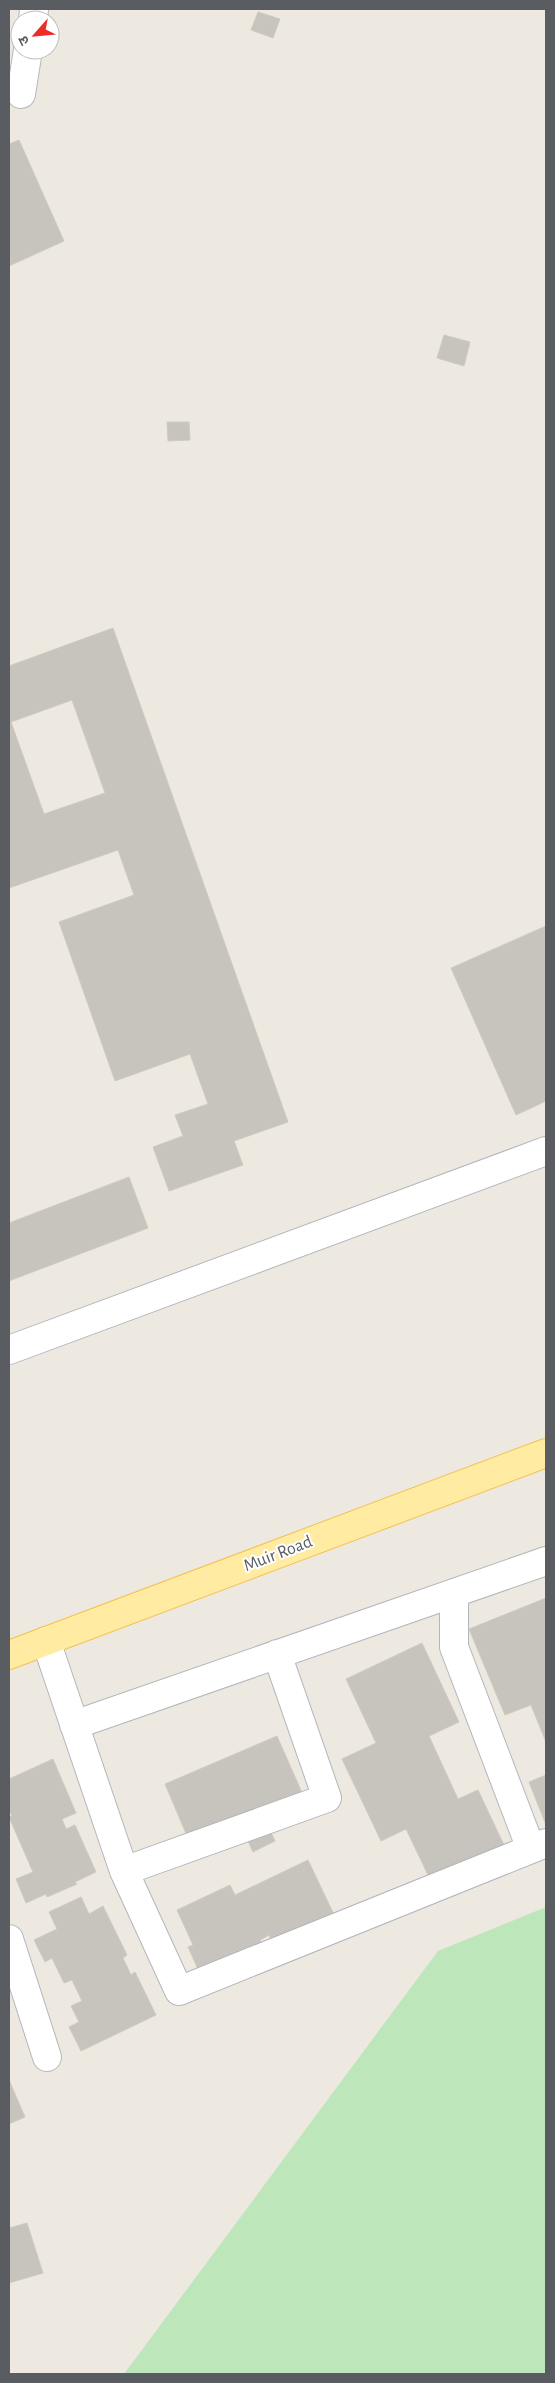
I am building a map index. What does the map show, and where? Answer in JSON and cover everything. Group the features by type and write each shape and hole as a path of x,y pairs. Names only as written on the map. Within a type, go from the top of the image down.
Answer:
{"main road":[{"name":"Muir Road","path":"9,1655 546,1453"}],"street":[{"path":"21,94 26,60"},
{"path":"9,1350 546,1152"},
{"path":"74,1725 546,1561"},
{"path":"46,1641 124,1871 179,1991 538,1846 454,1647 454,1593"},
{"path":"124,1871 327,1798 277,1654"},
{"path":"9,1939 47,2057"}],"green space":[{"path":"546,1907 546,2374 124,2374 438,1951"}],"building":[{"path":"258,12 280,19 273,38 251,30"},
{"path":"19,140 64,241 9,266 9,144"},
{"path":"444,335 470,342 464,366 437,358"},
{"path":"167,422 189,422 190,440 168,441"},
{"path":"113,628 288,1122 234,1141 243,1165 169,1191 153,1147 183,1136 175,1115 208,1104 190,1054 115,1081 59,922 134,895 118,850 9,888 9,666","holes":["72,700 105,793 44,814 11,722"]},
{"path":"546,926 546,1101 516,1115 451,968"},
{"path":"129,1177 148,1228 9,1281 9,1223"},
{"path":"546,1598 546,1742 531,1705 505,1715 469,1629"},
{"path":"422,1643 459,1722 429,1736 458,1799 478,1790 513,1864 439,1898 406,1829 381,1841 342,1759 376,1743 346,1679"},
{"path":"277,1736 303,1795 190,1843 165,1784"},
{"path":"53,1759 76,1813 62,1819 66,1829 75,1825 96,1872 75,1882 77,1884 47,1897 46,1894 26,1903 16,1879 33,1872 9,1817 12,1816 9,1809 9,1779"},
{"path":"546,1775 546,1825 529,1782"},
{"path":"266,1822 275,1841 253,1852 244,1832"},
{"path":"308,1860 338,1923 277,1952 269,1935 260,1940 263,1947 201,1976 188,1947 193,1945 177,1910 230,1885 235,1895"},
{"path":"81,1897 89,1914 103,1906 127,1955 123,1958 131,1975 135,1972 156,2015 81,2051 69,2027 79,2022 71,2006 82,2001 72,1980 64,1983 52,1958 45,1962 34,1940 57,1929 49,1912"},
{"path":"9,2080 25,2117 9,2124"},
{"path":"27,2223 43,2273 9,2283 9,2228"}]}
